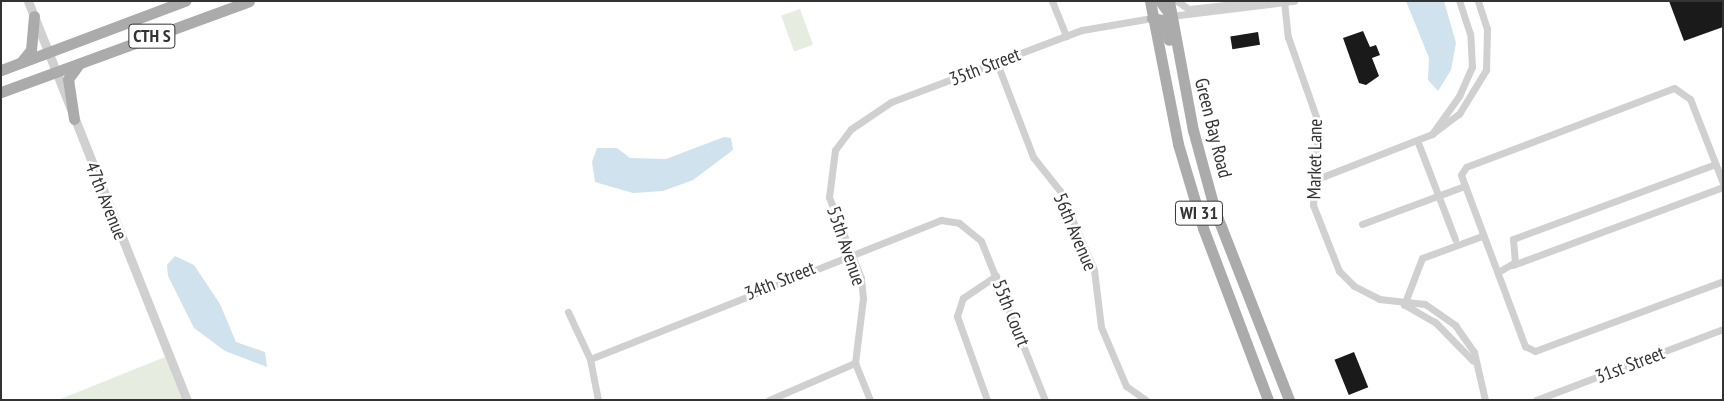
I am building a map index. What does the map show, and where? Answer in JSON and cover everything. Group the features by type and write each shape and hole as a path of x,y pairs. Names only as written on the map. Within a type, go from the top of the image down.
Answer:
{"main road":[{"name":"CTH S","path":"1,70 185,1"},
{"name":"CTH S","path":"1,92 249,1"},
{"name":"Green Bay Road","path":"1150,1 1178,144 1200,219 1268,400"},
{"path":"1160,1 1171,16"},
{"name":"Green Bay Road","path":"1169,1 1178,55 1215,211 1289,400"},
{"path":"20,62 31,50 34,16"},
{"path":"1152,18 1162,20 1178,55"},
{"path":"74,120 68,79 82,62"}],"street":[{"name":"47th Avenue","path":"28,1 187,400"},
{"path":"1052,1 1066,36"},
{"path":"1176,1 1189,9 1261,1"},
{"path":"1171,16 1294,1"},
{"path":"1432,134 1459,96 1472,66 1470,34 1459,1"},
{"path":"1312,181 1432,134 1459,114 1486,70 1486,29 1478,1"},
{"name":"Market Lane","path":"1284,3 1288,37 1318,122 1312,181 1313,205 1339,271 1354,286 1404,305 1434,322 1473,361"},
{"name":"35th Street","path":"835,150 872,112 1066,36 1152,18"},
{"name":"56th Avenue","path":"997,63 1033,157 1060,191 1094,270 1101,327 1126,386 1146,400"},
{"path":"1723,183 1690,99 1674,88 1466,167 1461,175 1482,236 1498,272 1525,346 1535,350 1723,281"},
{"path":"1417,140 1455,238"},
{"name":"55th Avenue","path":"835,150 829,197 850,253 863,298 855,363 870,400"},
{"path":"1513,265 1514,239 1716,164"},
{"path":"1362,224 1465,186"},
{"path":"1498,272 1723,187"},
{"name":"34th Street","path":"590,359 925,222 941,220 970,230"},
{"name":"55th Court","path":"970,230 981,241 1045,400"},
{"path":"1404,305 1422,258 1482,236"},
{"path":"987,400 957,316 963,298 996,276"},
{"name":"Market Lane","path":"1404,305 1425,304 1455,325 1474,352 1473,361 1485,400"},
{"path":"568,312 590,359 598,400"},
{"name":"31st Street","path":"1536,400 1723,329"},
{"path":"769,400 855,363"}],"shaded area":[{"path":"800,9 813,45 794,52 781,16"},
{"path":"165,357 182,400 58,400"}],"water":[{"path":"1406,1 1444,1 1456,43 1451,70 1438,91 1428,80 1429,58"},
{"path":"724,137 731,138 733,150 693,180 663,191 633,193 595,182 592,162 597,148 617,148 630,158 666,159"},
{"path":"175,256 194,265 220,304 236,342 265,352 267,367 225,351 194,328 168,276 167,265"}],"building":[{"path":"1669,1 1723,1 1723,27 1684,41"},
{"path":"1363,31 1370,47 1376,45 1380,55 1372,58 1379,76 1366,85 1359,83 1343,38"},
{"path":"1258,32 1260,45 1232,49 1230,36"},
{"path":"1354,352 1368,387 1349,395 1335,360"}]}
